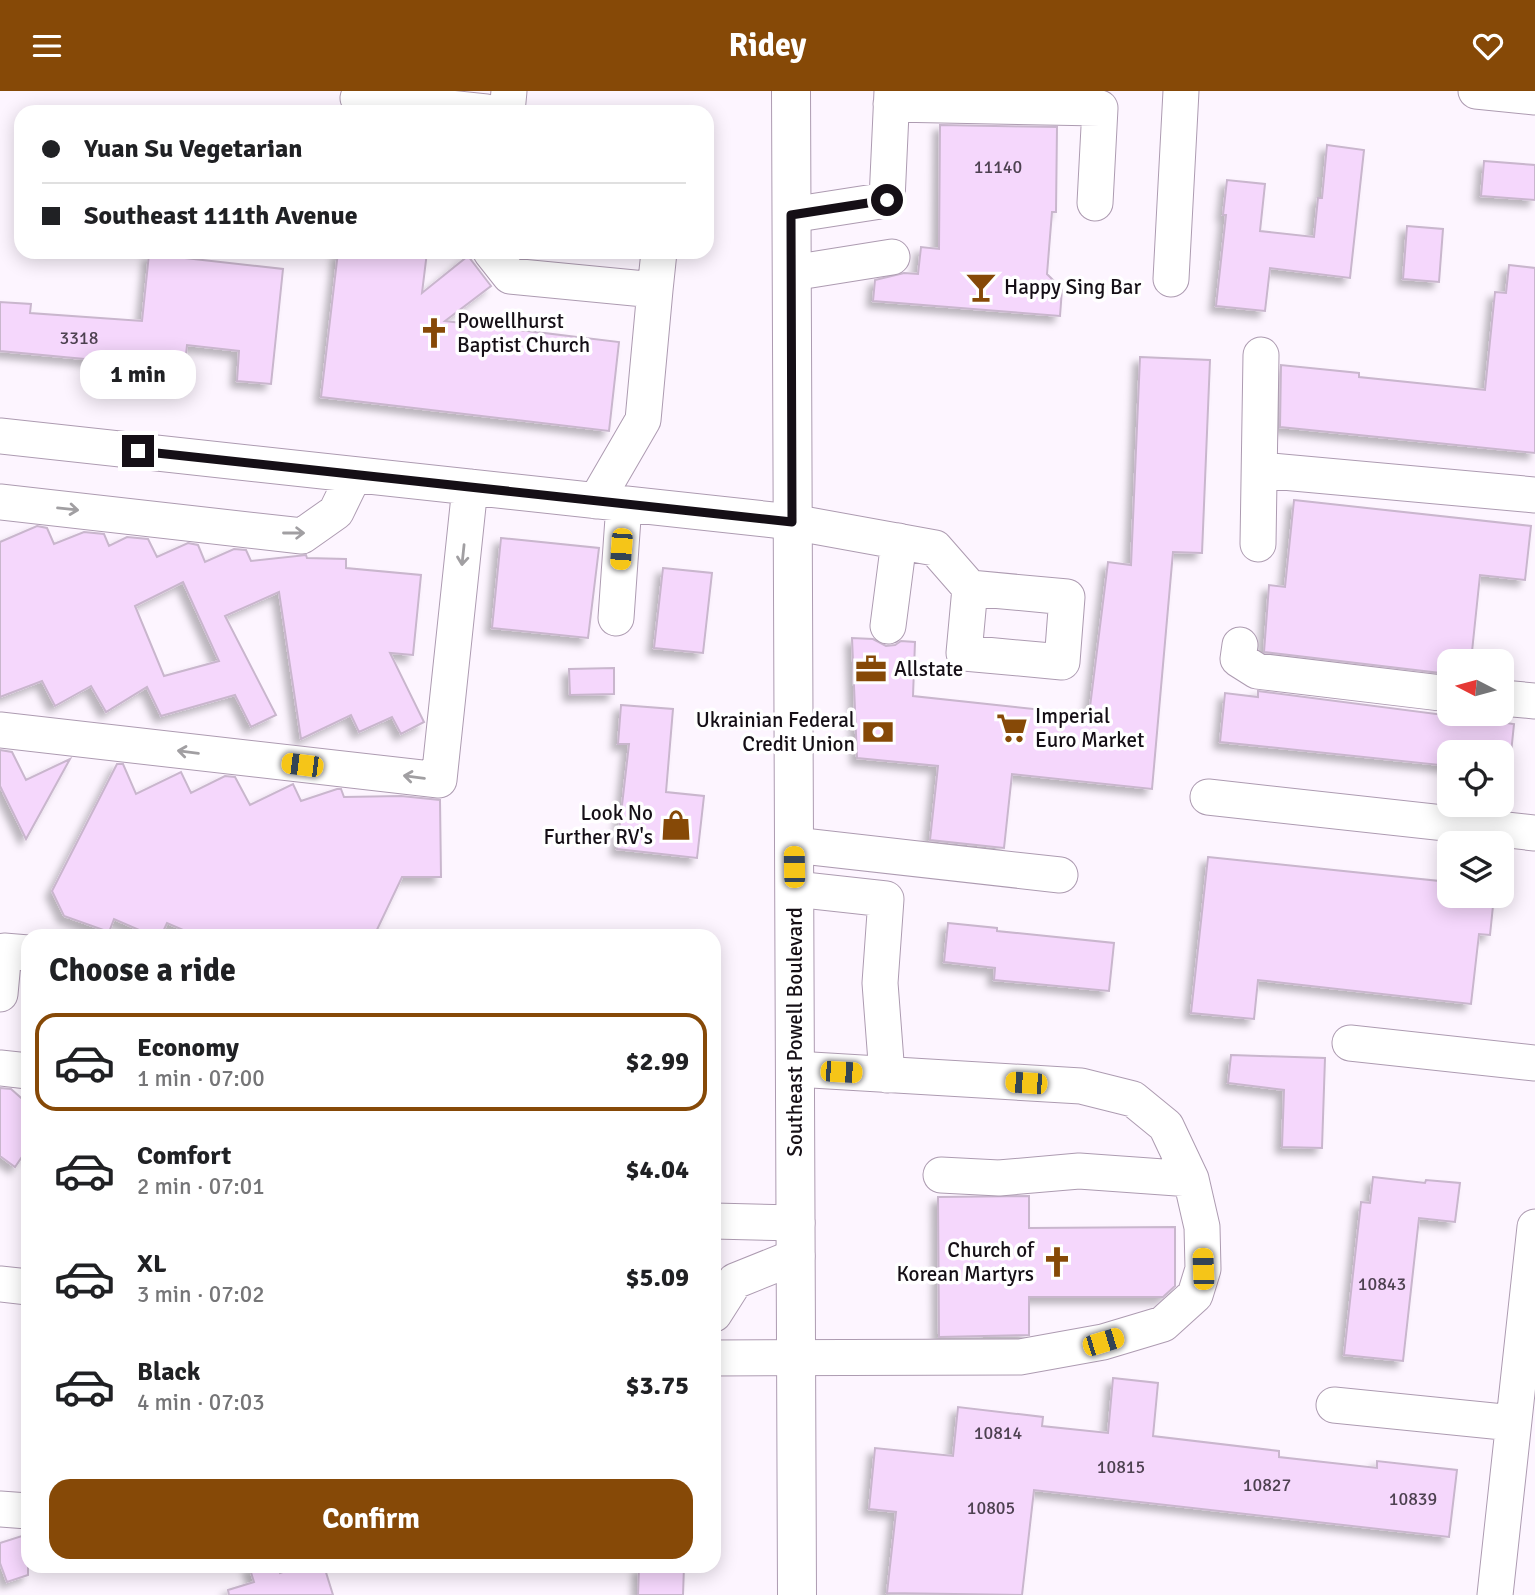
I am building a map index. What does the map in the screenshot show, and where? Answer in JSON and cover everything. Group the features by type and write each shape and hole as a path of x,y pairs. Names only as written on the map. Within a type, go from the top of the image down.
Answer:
{"main road":[{"name":"Southeast Powell Boulevard","path":"790,91 797,1595"}],"street":[{"path":"1171,279 1181,91"},
{"path":"1476,91 1535,97"},
{"path":"791,215 887,200 891,97 1102,99 1095,203"},
{"path":"358,98 422,105"},
{"path":"792,273 892,257"},
{"path":"497,259 510,276 655,290"},
{"path":"616,618 610,502 643,420 658,259"},
{"path":"1258,544 1261,355"},
{"path":"0,436 792,522 935,548 970,588"},
{"path":"1260,470 1535,495"},
{"path":"0,502 303,535 336,512 354,475"},
{"path":"0,730 439,780 470,487"},
{"path":"888,626 899,541"},
{"path":"1240,645 1238,659 1257,671 1437,693"},
{"path":"1514,699 1535,701"},
{"path":"1208,797 1535,833"},
{"path":"794,845 1060,875"},
{"path":"794,889 886,899 880,983 887,1075"},
{"path":"0,994 4,951 21,952"},
{"path":"1350,1043 1535,1063"},
{"path":"0,1068 21,1070"},
{"path":"721,1358 1020,1357 1103,1342 1163,1324 1195,1295 1203,1269 1202,1227 1191,1179 1166,1126 1133,1099 1081,1086 795,1069"},
{"path":"941,1175 999,1178 1079,1171 1191,1179"},
{"path":"721,1223 797,1240"},
{"path":"1494,1595 1519,1441 1534,1238"},
{"path":"721,1303 735,1282 797,1240"},
{"path":"0,1284 21,1286"},
{"path":"1334,1405 1519,1441"},
{"path":"0,1509 21,1510"}],"building":[{"path":"940,125 1057,127 1056,212 1052,212 1047,274 1062,289 1060,316 873,301 875,280 904,273 918,274 921,247 939,249"},
{"path":"1327,145 1364,150 1350,278 1270,268 1265,311 1216,306 1227,180 1265,184 1260,231 1314,237 1318,198 1322,198"},
{"path":"1484,161 1535,165 1535,200 1481,196"},
{"path":"1407,226 1443,229 1439,282 1403,279"},
{"path":"148,259 194,259 283,269 271,384 237,381 239,351 187,345 184,373 137,367 137,364 0,351 0,302 31,304 30,313 142,321"},
{"name":"Powellhurst Baptist Church","path":"337,259 426,259 422,293 464,259 470,259 491,286 445,321 619,342 609,431 321,397"},
{"path":"1509,265 1535,268 1535,453 1280,427 1281,365 1359,373 1359,377 1485,390 1495,292 1506,293"},
{"path":"1140,357 1210,360 1202,553 1173,552 1152,789 1012,774 1004,848 930,840 938,766 857,758 852,638 873,639 886,646 901,641 915,642 913,696 1089,715 1108,562 1131,565"},
{"path":"1294,500 1531,526 1525,580 1480,575 1472,649 1437,649 1437,673 1264,652 1269,585 1285,587"},
{"path":"37,526 47,528 54,544 84,532 104,534 109,546 127,537 148,539 157,557 188,543 198,545 205,562 234,549 246,550 251,561 306,555 307,558 346,559 346,568 421,575 413,655 390,653 424,722 401,734 392,717 359,732 351,715 301,739 279,592 225,616 276,715 251,727 235,695 161,716 147,687 106,712 91,686 55,706 42,681 0,697 0,542","holes":["183,582 219,661 164,676 135,606"]},
{"path":"501,538 599,548 588,638 492,628"},
{"path":"663,568 712,573 703,653 654,648"},
{"path":"614,668 614,694 570,695 569,669"},
{"path":"1258,691 1437,714 1437,726 1514,726 1512,740 1437,740 1437,765 1220,742 1225,693 1258,697"},
{"path":"621,705 673,709 666,792 704,796 697,858 617,849 629,744 618,744"},
{"path":"0,750 12,752 26,780 70,759 26,839 0,786"},
{"path":"117,764 123,764 136,794 181,772 191,793 225,776 235,777 250,805 293,784 301,801 337,789 341,789 344,797 401,796 440,800 441,877 402,877 377,929 181,929 167,923 164,929 137,929 114,919 110,929 101,929 64,916 52,891"},
{"path":"1208,857 1437,881 1437,908 1493,908 1490,935 1479,934 1471,1004 1258,980 1254,1019 1191,1013"},
{"path":"948,923 1114,943 1109,991 994,980 995,968 944,962"},
{"path":"1231,1055 1325,1058 1322,1148 1282,1147 1284,1090 1228,1083"},
{"path":"0,1088 11,1089 21,1098 21,1158 15,1167 0,1156"},
{"path":"1373,1177 1425,1183 1426,1180 1460,1183 1455,1222 1419,1218 1403,1361 1344,1355 1361,1202 1370,1203"},
{"name":"Church of Korean Martyrs","path":"1029,1196 1029,1228 1175,1227 1175,1286 1163,1297 1029,1297 1029,1335 939,1337 938,1197"},
{"path":"1113,1378 1158,1383 1153,1436 1279,1451 1279,1457 1377,1468 1377,1461 1457,1470 1449,1537 1034,1490 1022,1595 887,1593 896,1512 869,1509 875,1448 953,1456 958,1407 1043,1417 1042,1426 1108,1433"},
{"path":"21,1536 21,1573 28,1575 7,1582 0,1563 0,1543"},
{"path":"251,1573 326,1573 333,1595 229,1595 228,1590 254,1582"},
{"path":"639,1573 684,1573 683,1595 638,1595"}],"place":[{"name":"Happy Sing Bar","path":"981,287"},
{"name":"Powellhurst Baptist Church","path":"434,333"},
{"name":"Allstate","path":"871,669"},
{"name":"Imperial Euro Market","path":"1012,728"},
{"name":"Ukrainian Federal Credit Union","path":"878,732"},
{"name":"Look No Further RV's","path":"676,825"},
{"name":"Church of Korean Martyrs","path":"1057,1262"}],"route":[{"path":"138,451 792,522 791,215 887,200"}]}
